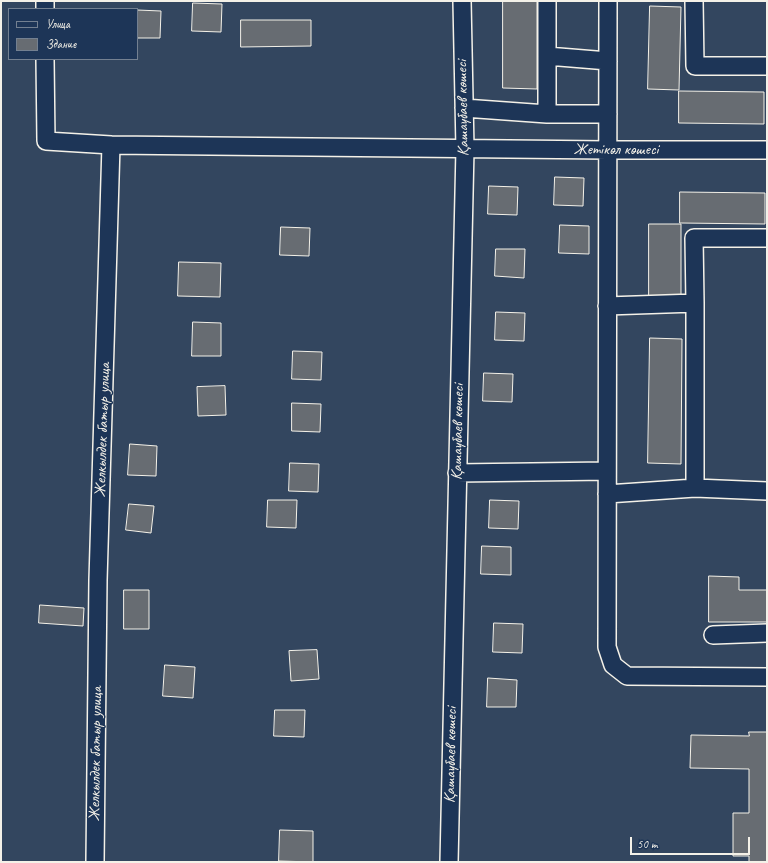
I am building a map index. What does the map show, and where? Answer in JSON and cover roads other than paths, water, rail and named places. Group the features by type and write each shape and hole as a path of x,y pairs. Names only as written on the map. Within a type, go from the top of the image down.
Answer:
{"street":[{"name":"Қашаубаев көшесі","path":"449,862 465,149 462,1"},
{"path":"547,1 547,114"},
{"path":"608,1 607,646 613,664 627,676 767,677"},
{"path":"694,1 695,66 767,66"},
{"path":"547,56 608,60"},
{"path":"46,60 46,141 111,145"},
{"path":"464,108 547,114 608,114"},
{"name":"Жетікөл көшесі","path":"111,145 465,149 767,150"},
{"name":"Желкылдек батыр улица","path":"95,862 98,580 111,145"},
{"path":"696,488 694,238 767,238"},
{"path":"607,306 695,303"},
{"path":"457,473 608,471"},
{"path":"607,494 696,488 767,491"},
{"path":"713,635 767,633"}]}
